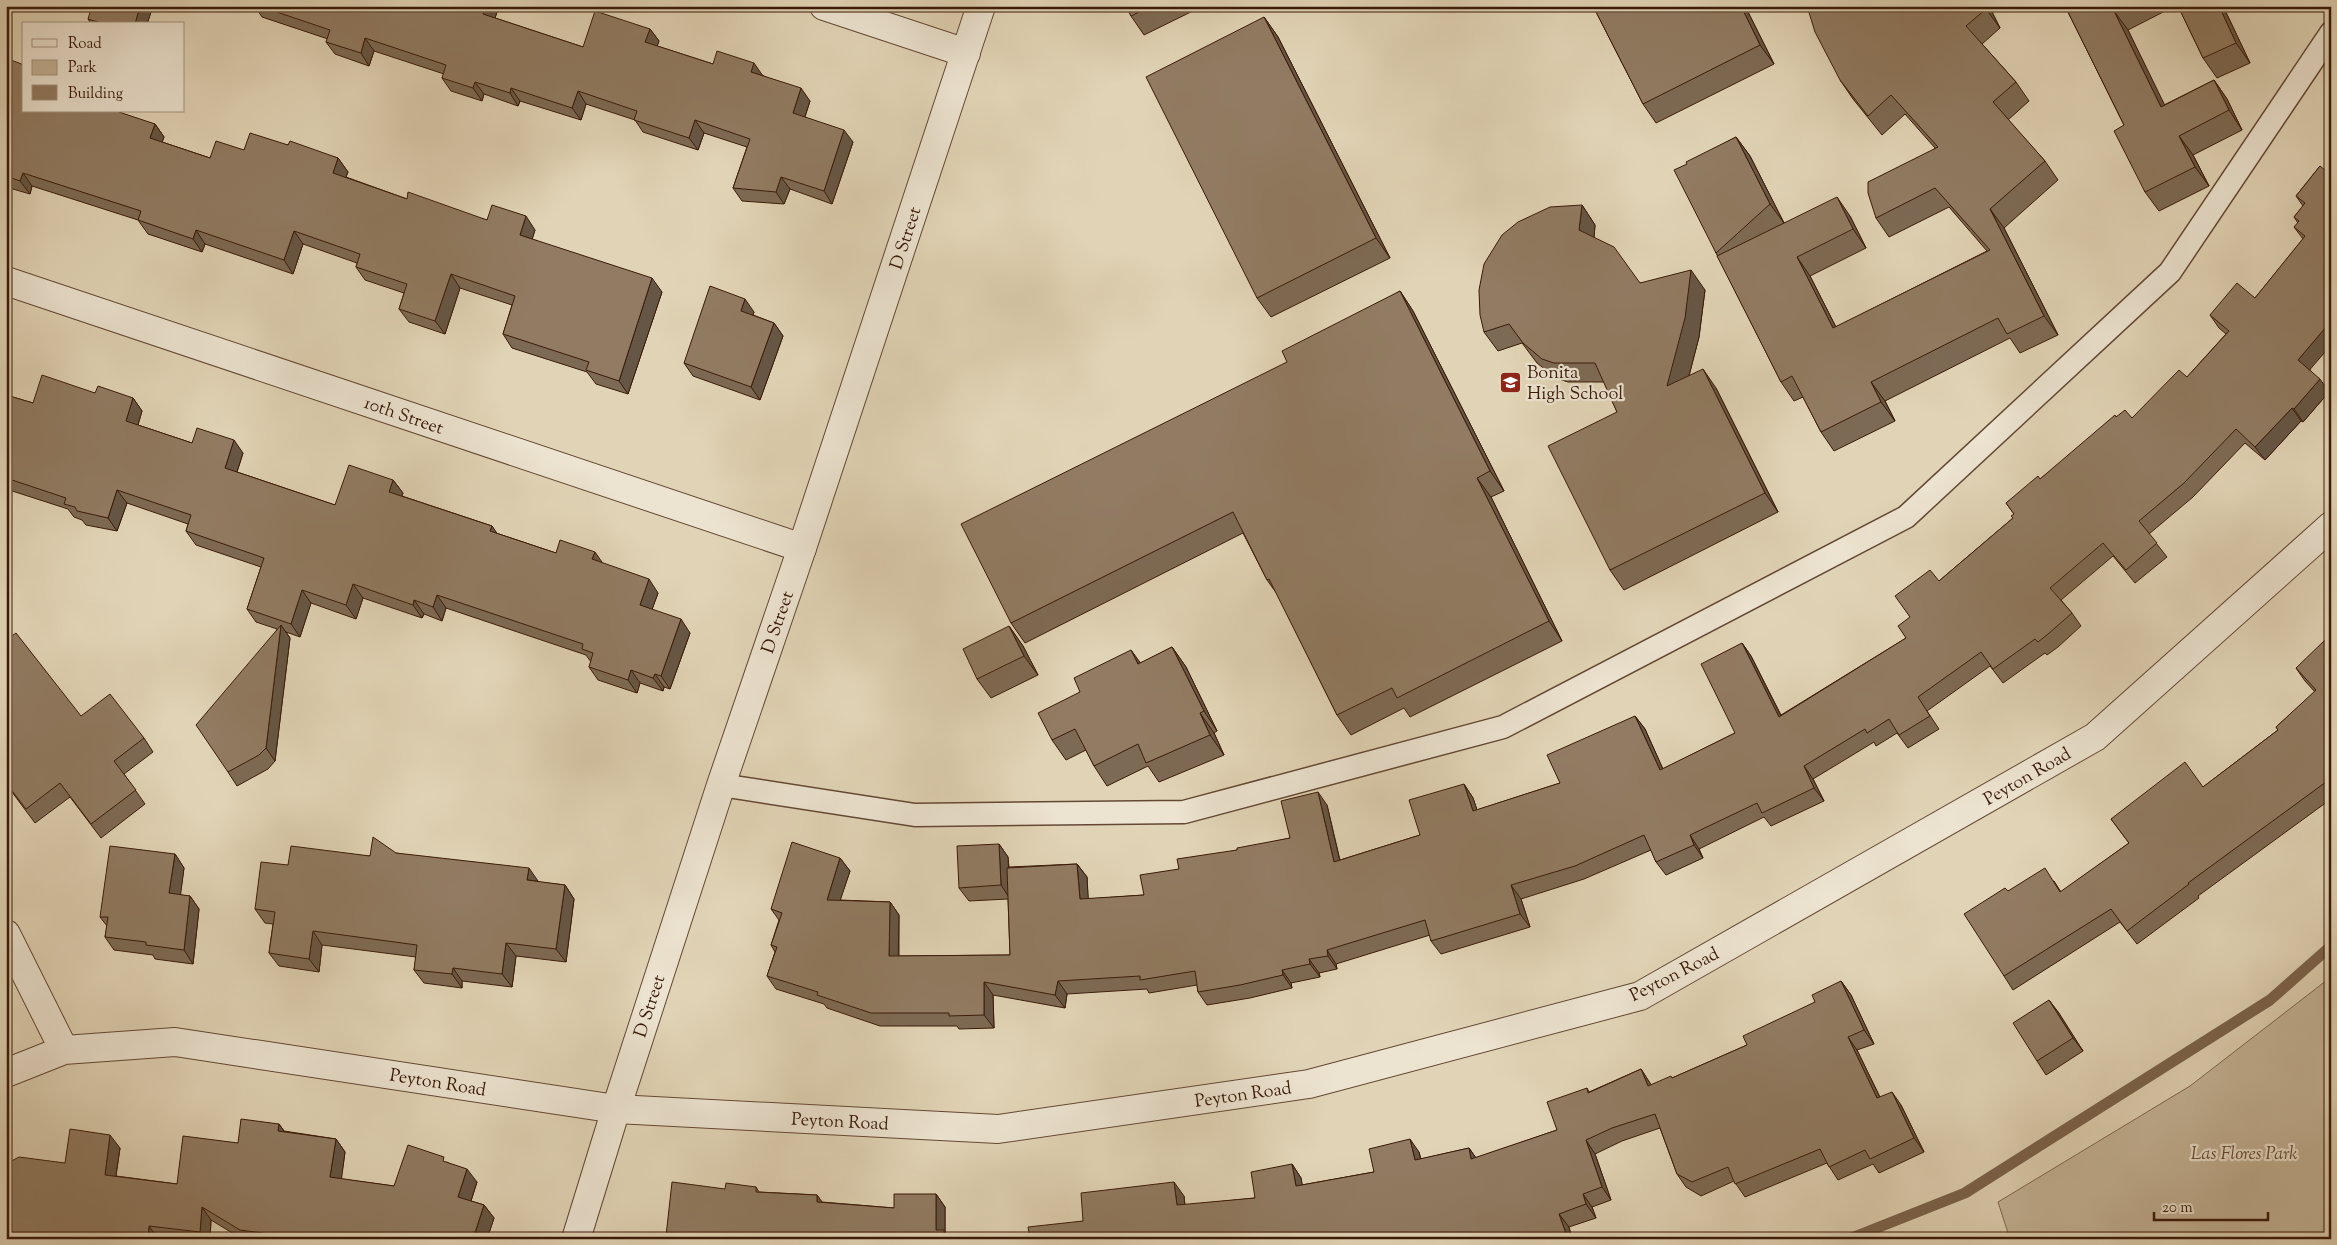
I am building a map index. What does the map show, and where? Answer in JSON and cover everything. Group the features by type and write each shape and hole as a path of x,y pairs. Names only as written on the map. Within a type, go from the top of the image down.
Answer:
{"street":[{"path":"824,6 966,53"},
{"name":"D Street","path":"576,1239 721,785 802,548 981,6"},
{"name":"10th Street","path":"6,281 802,548"},
{"name":"Peyton Road","path":"6,1073 64,1050 176,1042 616,1109 998,1129 1309,1084 1640,996 2096,737 2331,526"},
{"path":"6,934 64,1050"}],"lane":[{"path":"721,785 914,815 1184,812 1503,727 1906,517 2170,272 2331,33"}],"green space":[{"name":"Las Flores Park","path":"2331,977 2331,1239 2010,1239 1998,1202 2190,1086"}],"building":[{"path":"92,6 140,6 136,22 98,22 88,19"},
{"path":"259,6 486,6 483,14 583,47 595,11 650,29 645,42 713,64 717,51 754,63 751,72 801,88 793,113 844,130 824,191 781,177 776,192 733,188 750,139 695,120 689,138 634,120 637,111 578,91 572,108 511,88 510,93 475,82 473,88 442,78 446,65 365,38 361,53 326,42 330,30"},
{"path":"1126,6 1151,6 1131,16"},
{"path":"1593,6 1741,6 1760,45 1643,104"},
{"path":"1807,6 1985,6 1986,9 1966,26 2016,82 1993,102 2045,161 1990,209 2044,316 2007,334 1998,318 1871,382 1881,402 1821,432 1792,376 1781,382 1717,256 1837,197 1853,229 1797,257 1833,328 1990,250 1935,188 1876,218 1868,193 1868,182 1938,147 1891,95 1868,116 1840,80 1815,32"},
{"path":"2065,6 2123,6 2114,11 2161,107 2214,80 2229,110 2179,136 2195,167 2145,192 2114,131 2124,125"},
{"path":"2178,6 2219,6 2236,43 2203,58"},
{"path":"1264,17 1376,238 1257,298 1146,77"},
{"path":"11,60 22,64 22,112 119,112 155,124 150,138 210,158 216,141 244,150 250,133 288,145 290,141 338,158 333,173 407,199 408,192 487,220 492,205 526,216 520,235 652,278 619,381 586,370 589,362 503,334 515,296 451,274 435,321 399,309 407,284 356,267 360,254 294,231 284,260 196,230 193,239 138,220 141,211 23,173 20,181 6,176 7,71"},
{"path":"1736,137 1770,204 1716,253 1674,170"},
{"path":"2320,166 2331,175 2331,321 2298,360 2320,379 2294,409 2292,408 2255,447 2236,429 2184,483 2139,521 2157,543 2126,570 2103,543 2050,588 2072,613 2048,634 2038,642 2035,639 1993,669 1981,652 1918,697 1930,716 1899,735 1889,719 1867,733 1865,729 1804,766 1814,788 1762,813 1757,803 1690,835 1694,845 1656,862 1644,835 1575,866 1511,885 1520,914 1431,941 1425,920 1327,950 1328,956 1309,959 1310,964 1282,970 1283,975 1240,985 1198,992 1195,971 1140,980 1140,976 1058,981 1055,995 984,982 984,1015 949,1016 949,1013 871,1013 817,995 818,992 767,976 777,947 771,945 782,913 771,909 792,842 840,858 827,900 890,902 889,956 1010,955 1007,868 1077,864 1080,899 1144,895 1140,875 1179,869 1177,859 1237,850 1237,848 1290,838 1281,801 1318,792 1334,862 1420,835 1409,800 1464,784 1473,811 1560,783 1547,755 1635,716 1660,770 1735,733 1701,664 1742,643 1779,717 1906,638 1898,626 1910,617 1895,596 1930,570 1939,581 2013,518 2011,516 2014,514 2006,503 2038,476 2040,479 2115,415 2116,417 2125,410 2132,418 2179,370 2187,377 2229,331 2210,315 2237,283 2255,298 2305,236 2294,227 2299,221 2294,217 2305,203 2296,196"},
{"path":"1582,205 1579,230 1614,247 1640,283 1691,270 1685,318 1667,386 1703,369 1765,493 1610,570 1548,446 1617,412 1595,363 1554,363 1542,359 1523,343 1509,324 1484,332 1480,315 1479,290 1484,264 1502,235 1518,222 1550,207"},
{"path":"710,286 745,299 741,311 774,323 751,387 684,363"},
{"path":"1400,291 1490,471 1477,478 1549,621 1397,698 1392,688 1337,715 1233,512 1011,623 961,524 1287,362 1282,351"},
{"path":"42,375 95,393 98,386 133,398 126,421 192,443 197,428 234,440 225,468 335,505 349,465 393,480 389,492 492,526 490,531 556,553 560,540 595,552 592,559 649,579 640,605 681,619 661,676 655,674 653,678 631,670 628,680 589,667 593,653 582,649 583,644 437,595 433,607 414,600 413,605 353,584 346,605 302,590 291,624 247,609 264,558 186,531 191,515 117,490 108,518 77,511 75,507 64,504 66,498 6,478 6,395 33,403"},
{"path":"281,625 266,748 259,755 228,772 196,725"},
{"path":"1009,626 1024,656 977,679 963,649"},
{"path":"16,633 81,716 110,694 144,738 114,761 136,790 91,824 60,783 26,809 6,783 6,773 9,771 6,767 6,640"},
{"path":"2326,639 2331,644 2331,786 2326,782 2188,883 2127,931 2111,909 2004,976 1964,914 2005,888 2008,891 2045,868 2060,892 2129,843 2111,819 2185,762 2203,787 2278,730 2276,727 2316,690 2296,668"},
{"path":"1172,647 1204,711 1200,713 1210,735 1146,763 1138,744 1094,766 1075,729 1052,740 1038,713 1080,692 1074,678 1131,650 1138,664"},
{"path":"373,837 396,853 529,868 527,880 565,885 556,949 506,943 502,974 453,968 452,974 414,970 417,945 313,931 309,959 269,953 275,912 255,909 261,862 288,865 291,846 370,856"},
{"path":"999,844 1001,885 959,888 957,846"},
{"path":"110,846 175,854 169,893 190,896 184,950 146,945 146,942 105,937 108,917 100,917"},
{"path":"1841,981 1864,1030 1848,1037 1877,1098 1892,1092 1914,1138 1870,1159 1865,1150 1829,1167 1820,1149 1735,1184 1728,1167 1692,1182 1677,1174 1655,1114 1612,1128 1586,1140 1602,1187 1583,1194 1586,1204 1559,1214 1568,1239 1030,1239 1028,1227 1083,1221 1081,1193 1174,1182 1177,1205 1255,1198 1251,1172 1292,1164 1296,1186 1374,1172 1369,1149 1410,1139 1415,1160 1469,1148 1471,1159 1557,1130 1547,1102 1587,1088 1588,1093 1641,1069 1648,1086 1671,1076 1672,1078 1747,1045 1743,1036 1815,1002 1812,995"},
{"path":"2049,1000 2073,1038 2037,1061 2013,1023"},
{"path":"241,1119 279,1124 278,1131 336,1139 330,1177 394,1186 408,1145 444,1157 443,1161 467,1169 458,1197 484,1205 473,1239 277,1239 277,1235 240,1230 202,1207 200,1232 149,1226 148,1239 112,1235 111,1239 6,1239 6,1164 19,1157 65,1163 70,1129 110,1135 105,1175 177,1184 183,1136 238,1143"},
{"path":"672,1182 725,1189 726,1183 756,1187 756,1192 817,1195 817,1202 894,1208 894,1194 936,1194 936,1230 944,1230 944,1239 688,1239 666,1236"}],"waterway":[{"path":"1849,1239 1965,1193 2270,1000 2331,946"}],"place":[{"name":"Bonita High School","path":"1511,382"}]}
